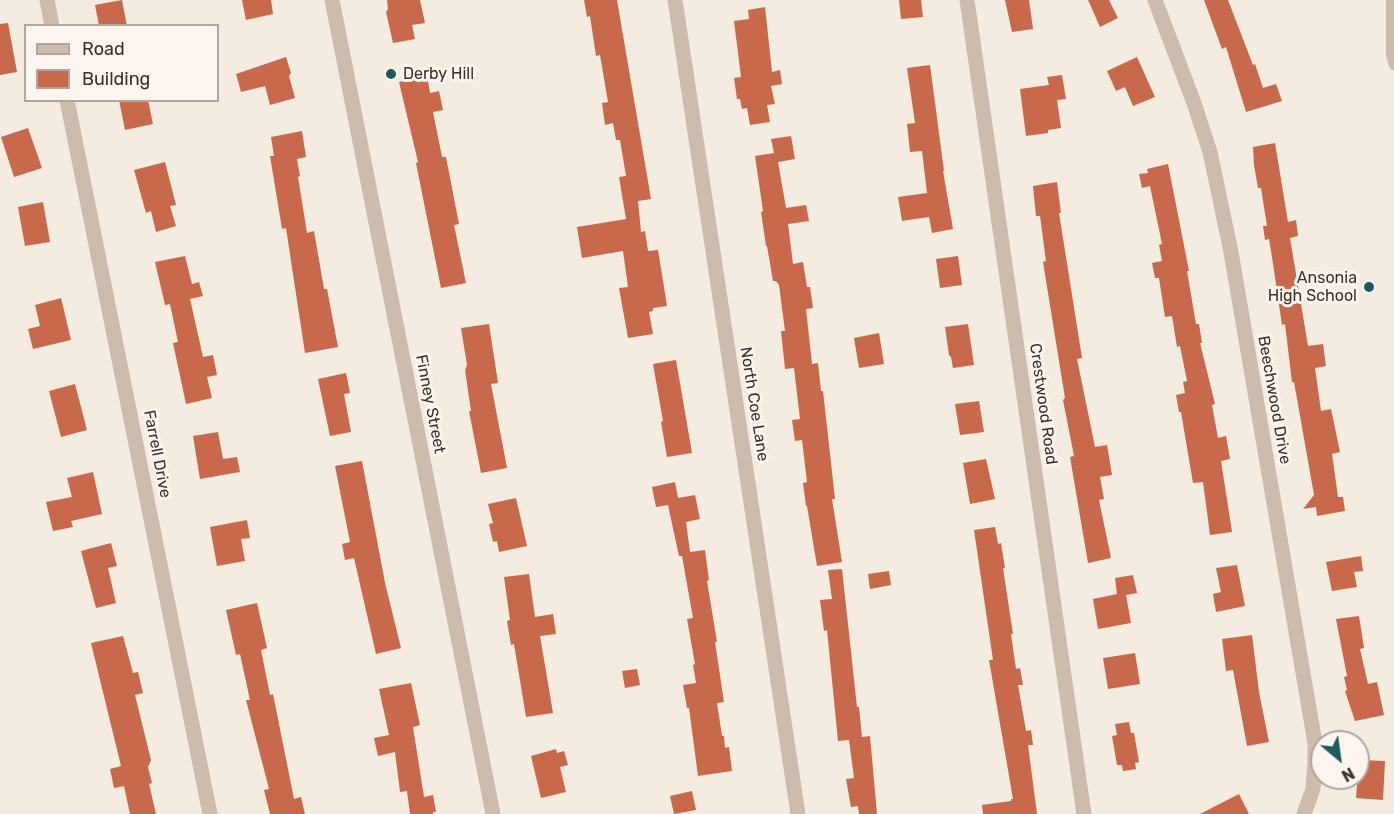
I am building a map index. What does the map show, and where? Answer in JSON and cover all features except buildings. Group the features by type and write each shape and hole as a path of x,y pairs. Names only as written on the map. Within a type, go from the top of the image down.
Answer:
{"street":[{"path":"47,0 52,24"},
{"name":"Finney Street","path":"332,0 493,814"},
{"name":"North Coe Lane","path":"675,0 798,814"},
{"name":"Crestwood Road","path":"967,0 1083,814"},
{"name":"Beechwood Drive","path":"1155,0 1210,152 1231,252 1315,743 1316,762 1313,789 1304,814"},
{"name":"Farrell Drive","path":"68,102 210,814"}],"lane":[{"path":"1391,0 1391,55 1394,65"}],"place":[{"name":"Derby Hill","path":"391,74"},
{"name":"Ansonia High School","path":"1369,287"}]}
